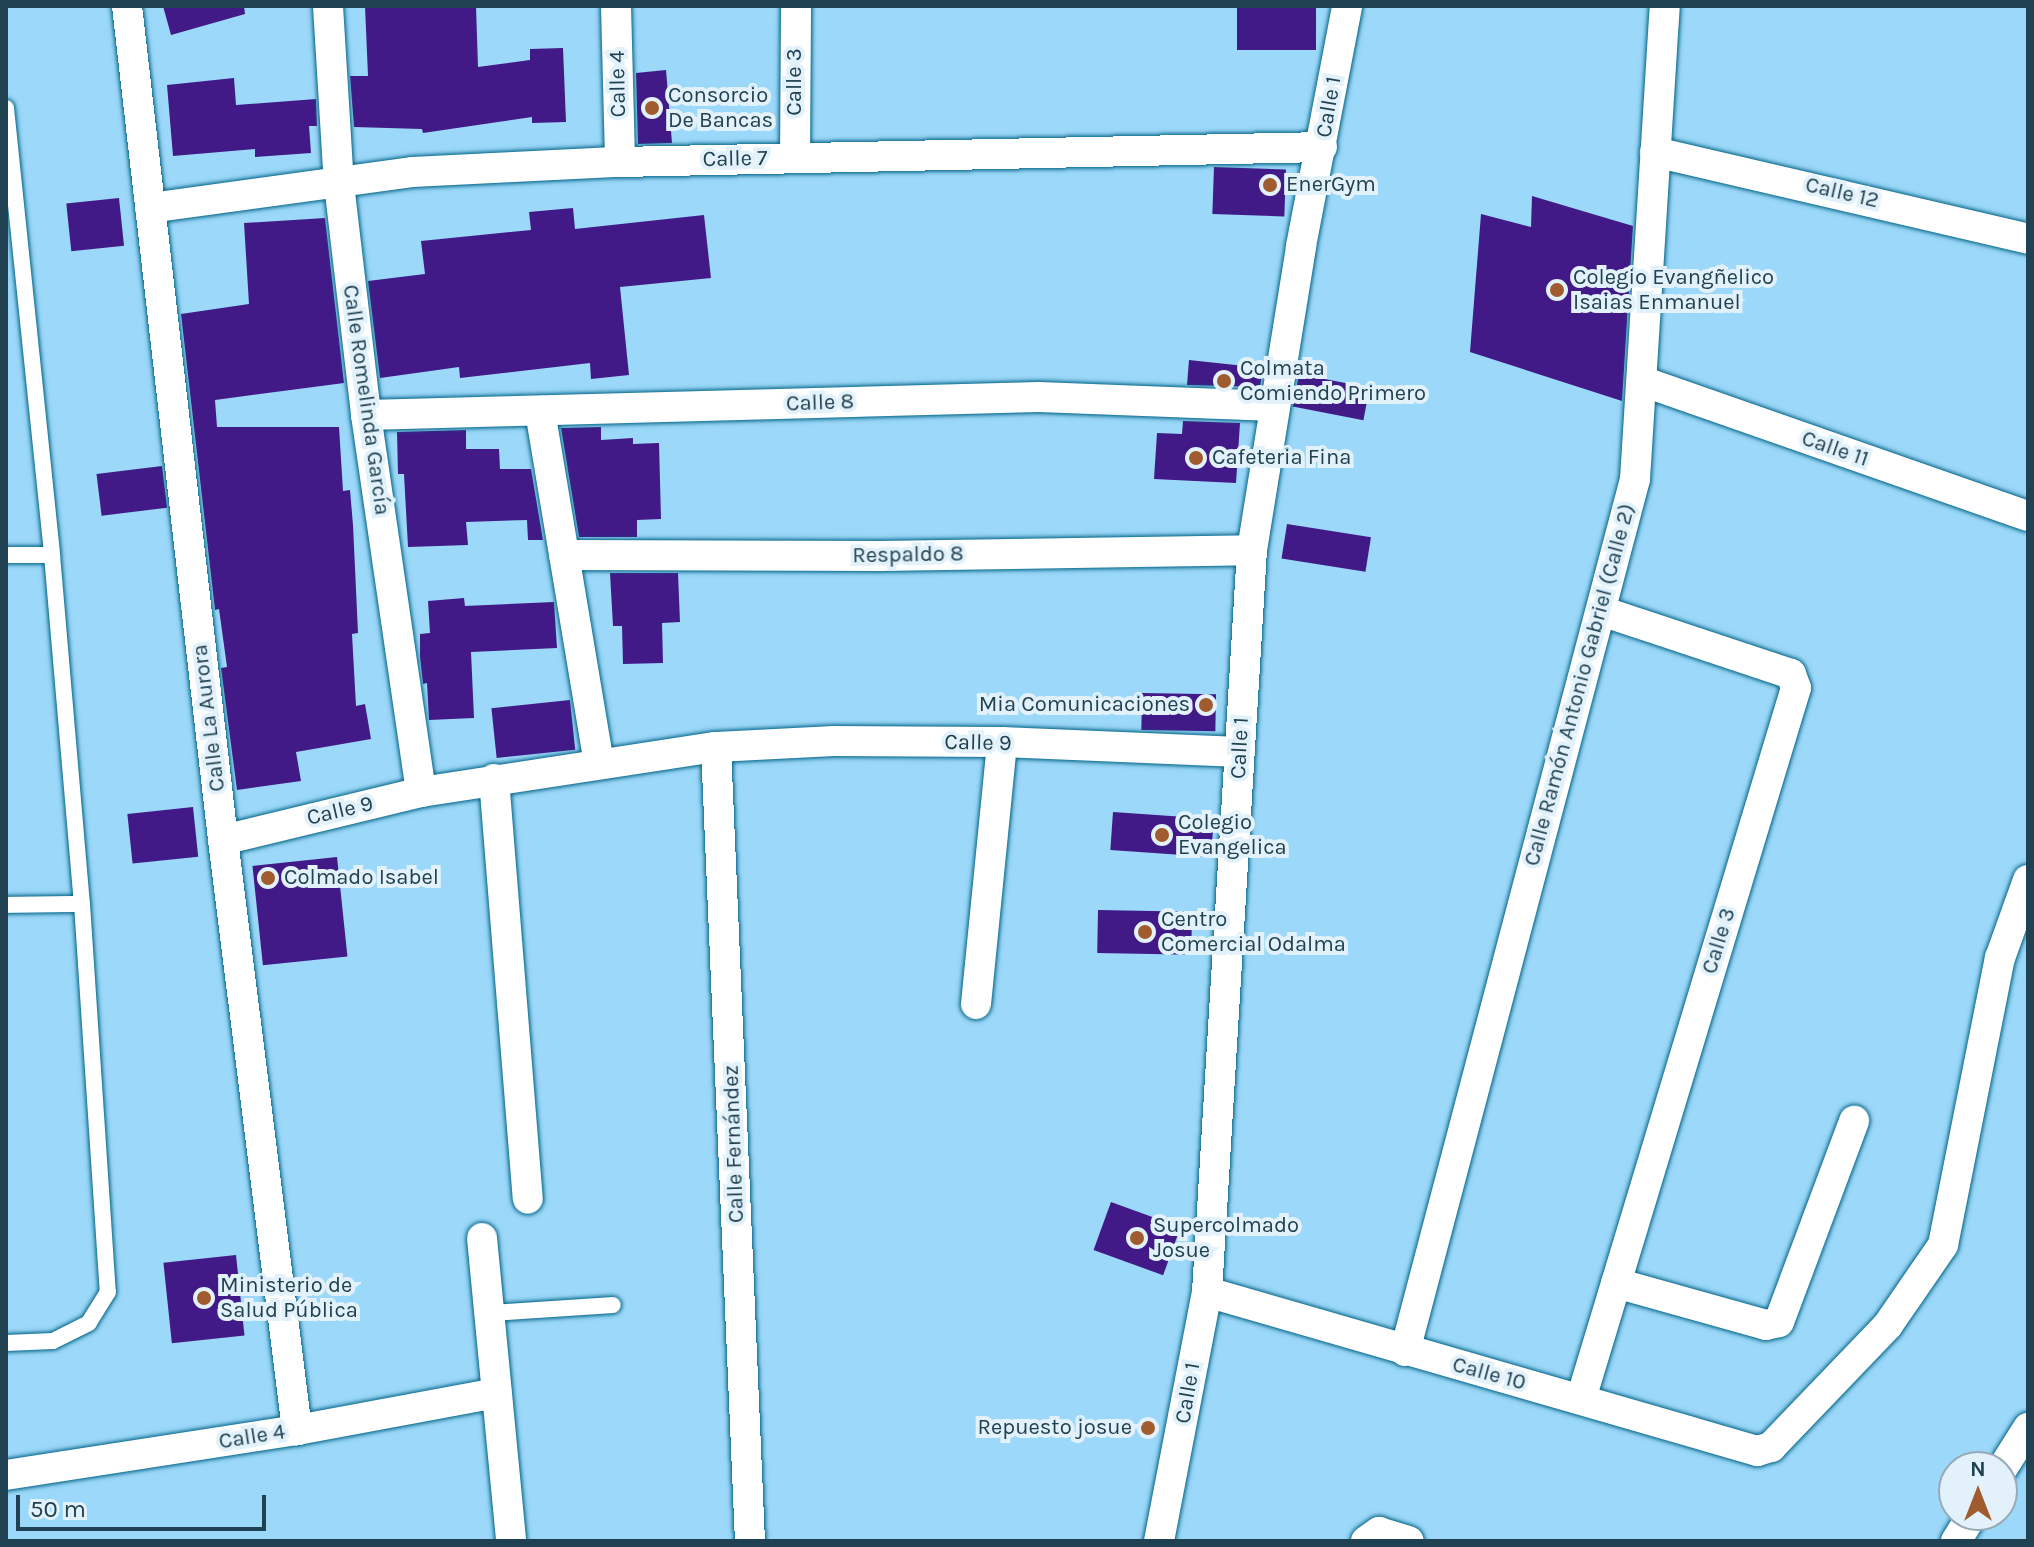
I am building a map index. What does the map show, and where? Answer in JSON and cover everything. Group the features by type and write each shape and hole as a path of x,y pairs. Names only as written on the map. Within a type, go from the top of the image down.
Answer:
{"street":[{"name":"Calle La Aurora","path":"127,6 223,840 297,1430"},
{"name":"Calle Romelinda García","path":"328,6 339,184 366,415 421,792"},
{"name":"Calle 4","path":"616,6 620,162"},
{"name":"Calle 3","path":"795,157 796,6"},
{"name":"Calle 1","path":"1159,1541 1207,1292 1252,550 1274,406 1347,6"},
{"name":"Calle Ramón Antonio Gabriel (Calle 2)","path":"1405,1351 1530,869 1602,611 1637,468 1665,6"},
{"name":"Calle 7","path":"150,208 412,172 795,157 1322,147"},
{"name":"Calle 12","path":"1655,152 2028,239"},
{"name":"Calle 11","path":"1642,381 2028,516"},
{"name":"Calle 8","path":"366,415 1039,397 1274,406"},
{"path":"540,411 599,762"},
{"name":"Respaldo 8","path":"564,555 880,556 1252,550"},
{"name":"Calle 3","path":"1581,1399 1796,688 1791,674 1602,611"},
{"name":"Calle 9","path":"223,840 421,792 599,762 716,747 834,741 1002,742 1240,752"},
{"path":"976,1004 1002,742"},
{"name":"Calle Fernández","path":"716,747 750,1541"},
{"path":"494,779 528,1199"},
{"name":"Calle 10","path":"1207,1292 1757,1451 1771,1447 1888,1325 1943,1245 2000,958 2028,880"},
{"path":"1616,1283 1766,1325 1779,1322 1854,1121"},
{"path":"482,1238 492,1313 511,1541"},
{"name":"Calle 4","path":"6,1475 297,1430 497,1393"},
{"path":"2013,1451 2028,1428"},
{"path":"1366,1541 1379,1532 1409,1541"}],"lane":[{"path":"6,108 52,555 82,904 108,1292 89,1323 53,1341 6,1343"},
{"path":"6,555 52,555"},
{"path":"6,905 82,904"},
{"path":"492,1313 613,1305"}],"building":[{"path":"163,6 244,6 245,14 171,35"},
{"path":"365,6 476,6 478,67 530,60 530,49 563,48 566,122 532,123 532,117 423,133 422,129 354,127 350,76 368,76"},
{"path":"1237,6 1316,6 1316,50 1237,50"},
{"name":"Consorcio De Bancas","path":"666,70 672,143 638,144 636,73"},
{"path":"234,78 236,105 316,99 317,126 309,126 311,153 255,157 255,149 173,156 167,85"},
{"path":"1214,167 1286,170 1284,216 1212,214"},
{"name":"Colegio Evangñelico Isaias Enmanuel","path":"1532,196 1633,226 1622,401 1470,352 1481,214 1531,227"},
{"path":"119,198 124,246 71,251 66,204"},
{"path":"573,208 575,229 704,215 711,278 620,287 629,375 591,379 590,363 460,378 459,367 380,378 368,281 425,274 421,241 531,230 529,212"},
{"path":"325,218 344,383 215,400 217,427 339,427 343,491 350,490 353,525 358,633 352,634 356,706 365,704 371,739 296,752 301,781 237,790 221,668 227,667 219,609 215,610 181,314 249,304 244,223"},
{"name":"Colmata Comiendo Primero","path":"1189,360 1263,368 1260,387 1187,385"},
{"path":"1299,374 1370,388 1363,420 1293,406"},
{"name":"Cafeteria Fina","path":"1183,421 1240,423 1236,483 1154,479 1157,433 1182,434"},
{"path":"601,427 601,440 633,438 633,444 659,443 661,519 637,520 637,537 579,537 561,428"},
{"path":"466,430 466,449 499,449 500,469 531,469 543,540 528,540 527,520 466,522 468,545 408,547 404,474 398,474 397,432"},
{"path":"162,466 167,508 102,516 96,474"},
{"path":"1287,524 1371,537 1365,572 1282,559"},
{"path":"610,573 678,573 680,622 662,623 663,663 623,664 622,626 613,626"},
{"path":"464,598 465,606 554,602 557,648 471,652 474,718 429,720 427,683 423,684 420,657 420,634 430,633 428,601"},
{"path":"1142,693 1216,694 1215,731 1141,730"},
{"path":"570,700 575,750 497,758 491,708"},
{"path":"193,807 198,857 133,864 127,814"},
{"name":"Colegio Evangelica","path":"1113,812 1214,819 1211,857 1110,850"},
{"path":"337,857 347,956 263,965 252,866"},
{"name":"Centro Comercial Odalma","path":"1098,910 1192,912 1191,955 1097,953"},
{"name":"Supercolmado Josue","path":"1111,1202 1181,1227 1163,1275 1094,1250"},
{"name":"Ministerio de Salud Pública","path":"236,1255 244,1336 172,1343 163,1263"}],"place":[{"name":"Consorcio De Bancas","path":"652,108"},
{"name":"EnerGym","path":"1270,185"},
{"name":"Colegio Evangñelico Isaias Enmanuel","path":"1557,290"},
{"name":"Colmata Comiendo Primero","path":"1224,381"},
{"name":"Cafeteria Fina","path":"1196,458"},
{"name":"Mia Comunicaciones","path":"1206,705"},
{"name":"Colegio Evangelica","path":"1162,835"},
{"name":"Colmado Isabel","path":"268,878"},
{"name":"Centro Comercial Odalma","path":"1145,932"},
{"name":"Supercolmado Josue","path":"1137,1238"},
{"name":"Ministerio de Salud Pública","path":"204,1298"},
{"name":"Repuesto josue","path":"1148,1428"}]}
